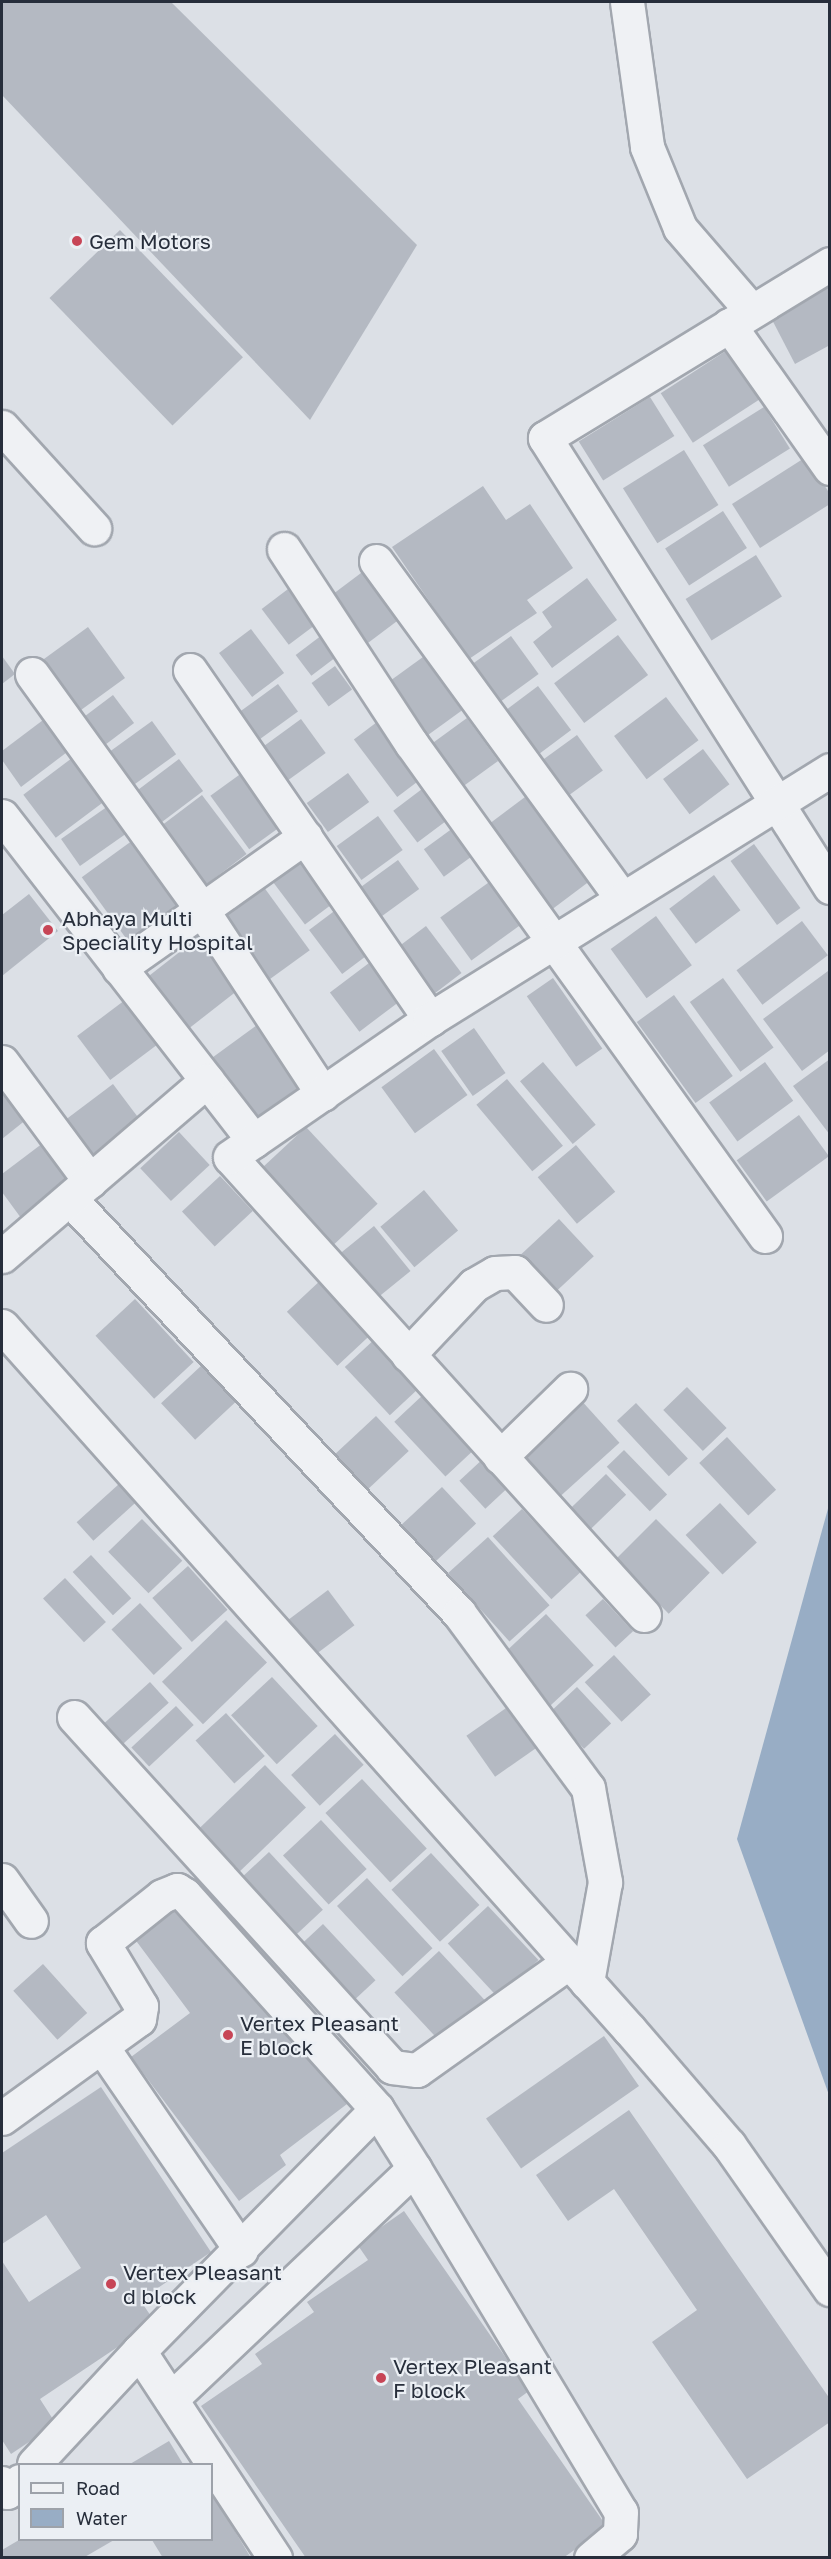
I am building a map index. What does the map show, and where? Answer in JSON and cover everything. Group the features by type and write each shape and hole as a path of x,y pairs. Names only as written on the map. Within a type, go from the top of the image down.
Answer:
{"street":[{"path":"627,2 647,147 680,228 740,317 830,468"},
{"path":"830,264 545,438 772,801 830,887"},
{"path":"2,427 94,528"},
{"path":"284,549 411,743 765,1236"},
{"path":"376,561 622,898"},
{"path":"190,670 430,1019"},
{"path":"32,674 202,910 323,1094"},
{"path":"644,1616 230,1157 430,1019 772,801 830,770"},
{"path":"2,816 254,1141"},
{"path":"119,968 305,837"},
{"path":"2,1062 80,1190 459,1612 588,1788 605,1882 578,1972 417,2070 392,2067 74,1717"},
{"path":"2,1256 207,1080"},
{"path":"408,1355 474,1285 495,1273 515,1272 546,1305"},
{"path":"2,1326 578,1972 729,2145 830,2289"},
{"path":"500,1457 570,1389"},
{"path":"2,1880 32,1921"},
{"path":"2,2118 102,2047 143,2012 103,1942 177,1890 377,2109 414,2168 621,2512 620,2534 591,2558"},
{"path":"102,2047 240,2250"},
{"path":"35,2463 139,2352 377,2109"},
{"path":"171,2399 414,2168"},
{"path":"139,2352 213,2463"},
{"path":"213,2463 275,2558"}],"water":[{"path":"829,1505 830,2095 737,1839"}],"building":[{"path":"2,2 171,2 417,245 310,420 2,95"},
{"path":"120,230 243,357 172,425 50,298"},
{"path":"830,278 830,345 795,364 768,312"},
{"path":"732,347 764,396 693,443 661,393"},
{"path":"650,397 674,436 603,481 579,442"},
{"path":"764,407 790,449 729,487 703,445"},
{"path":"684,450 718,505 657,543 623,488"},
{"path":"806,457 830,494 830,504 760,548 732,504"},
{"path":"483,486 506,520 530,504 573,568 527,600 537,613 469,659 392,547"},
{"path":"723,511 747,548 689,585 665,549"},
{"path":"756,555 782,597 712,641 686,599"},
{"path":"369,567 405,615 364,646 327,598"},
{"path":"587,578 617,620 552,668 533,642 552,627 542,612"},
{"path":"296,583 323,619 289,645 262,609"},
{"path":"88,627 125,678 72,716 35,665"},
{"path":"251,629 284,673 252,697 219,653"},
{"path":"330,629 346,650 311,676 296,655"},
{"path":"618,635 648,675 584,723 554,683"},
{"path":"511,636 539,674 499,703 471,665"},
{"path":"2,656 15,674 2,684"},
{"path":"423,657 462,710 417,743 379,689"},
{"path":"335,666 352,689 329,707 312,683"},
{"path":"278,684 298,712 256,742 236,715"},
{"path":"538,686 571,730 538,755 505,711"},
{"path":"113,695 134,723 99,749 78,721"},
{"path":"666,697 698,740 647,779 614,736"},
{"path":"55,711 79,743 21,787 2,760 2,751"},
{"path":"467,718 498,761 455,792 424,749"},
{"path":"301,719 326,753 288,781 263,747"},
{"path":"381,719 424,777 397,797 354,739"},
{"path":"152,721 176,754 124,792 100,759"},
{"path":"577,735 603,771 562,800 537,764"},
{"path":"703,749 729,784 690,814 663,779"},
{"path":"80,752 112,795 56,838 23,795"},
{"path":"179,759 203,791 156,826 132,795"},
{"path":"246,770 285,823 249,849 210,796"},
{"path":"348,773 369,802 328,832 307,803"},
{"path":"426,786 450,818 417,843 393,811"},
{"path":"202,795 247,854 204,886 160,827"},
{"path":"525,797 589,882 545,915 481,830"},
{"path":"111,804 130,831 80,866 61,839"},
{"path":"378,816 403,850 361,880 337,846"},
{"path":"453,828 473,856 444,877 424,849"},
{"path":"140,835 186,899 128,941 82,877"},
{"path":"754,844 800,908 777,925 731,861"},
{"path":"306,856 338,899 305,924 272,881"},
{"path":"398,860 419,889 380,917 359,888"},
{"path":"714,875 740,910 696,944 669,909"},
{"path":"258,879 310,950 265,983 214,911"},
{"path":"492,880 523,923 471,960 440,918"},
{"path":"29,894 58,931 2,976 2,915"},
{"path":"341,906 374,950 342,974 309,930"},
{"path":"656,916 692,965 647,998 611,949"},
{"path":"802,921 828,955 762,1005 737,970"},
{"path":"426,926 462,973 432,995 396,948"},
{"path":"200,936 241,988 186,1030 146,978"},
{"path":"377,957 406,996 359,1032 330,993"},
{"path":"828,971 830,1050 802,1071 763,1019"},
{"path":"553,978 602,1048 576,1067 527,996"},
{"path":"723,978 774,1048 740,1072 690,1002"},
{"path":"674,995 733,1076 696,1103 637,1022"},
{"path":"129,997 162,1041 110,1080 77,1036"},
{"path":"264,1020 311,1085 257,1124 210,1059"},
{"path":"474,1028 506,1073 473,1096 441,1051"},
{"path":"434,1049 468,1095 415,1133 381,1087"},
{"path":"830,1059 830,1135 793,1086"},
{"path":"543,1062 596,1125 573,1144 520,1081"},
{"path":"765,1062 793,1101 737,1141 709,1103"},
{"path":"2,1077 32,1115 2,1139"},
{"path":"507,1079 563,1146 532,1171 476,1105"},
{"path":"113,1084 145,1127 90,1169 58,1126"},
{"path":"799,1115 829,1156 767,1202 737,1160"},
{"path":"306,1127 378,1204 327,1251 256,1174"},
{"path":"179,1132 210,1165 171,1201 140,1168"},
{"path":"43,1143 71,1181 21,1218 2,1192 2,1174"},
{"path":"576,1145 615,1192 577,1224 538,1177"},
{"path":"220,1176 253,1211 215,1247 182,1211"},
{"path":"424,1190 458,1231 414,1267 380,1227"},
{"path":"559,1219 594,1256 556,1292 521,1254"},
{"path":"374,1226 411,1271 376,1299 340,1254"},
{"path":"322,1279 372,1333 337,1366 287,1312"},
{"path":"135,1299 194,1362 154,1399 96,1336"},
{"path":"377,1337 422,1385 390,1415 345,1367"},
{"path":"202,1365 236,1402 195,1440 161,1403"},
{"path":"687,1387 727,1428 703,1451 663,1410"},
{"path":"425,1393 476,1448 445,1476 394,1422"},
{"path":"580,1399 619,1443 556,1500 516,1457"},
{"path":"636,1403 688,1459 669,1476 617,1421"},
{"path":"376,1416 409,1451 361,1495 328,1460"},
{"path":"727,1437 776,1490 748,1516 699,1463"},
{"path":"624,1450 667,1495 650,1511 607,1467"},
{"path":"485,1457 511,1485 485,1509 459,1481"},
{"path":"606,1474 626,1495 589,1530 569,1509"},
{"path":"119,1484 136,1503 93,1541 77,1522"},
{"path":"442,1487 476,1524 432,1564 398,1528"},
{"path":"720,1503 757,1542 722,1575 686,1535"},
{"path":"522,1509 581,1572 551,1599 493,1536"},
{"path":"142,1519 182,1561 148,1593 108,1552"},
{"path":"656,1519 710,1573 669,1614 615,1560"},
{"path":"488,1537 550,1605 509,1642 448,1573"},
{"path":"91,1555 131,1598 113,1615 73,1572"},
{"path":"188,1566 227,1610 192,1642 152,1598"},
{"path":"65,1578 106,1622 84,1642 43,1598"},
{"path":"328,1590 354,1625 315,1655 288,1620"},
{"path":"603,1599 633,1631 615,1648 585,1615"},
{"path":"140,1603 182,1648 154,1675 111,1630"},
{"path":"546,1614 594,1665 549,1707 501,1656"},
{"path":"226,1620 267,1662 203,1724 162,1682"},
{"path":"614,1655 651,1694 622,1722 585,1682"},
{"path":"272,1677 318,1726 277,1764 231,1715"},
{"path":"150,1682 169,1703 123,1744 104,1723"},
{"path":"577,1687 611,1724 584,1749 550,1712"},
{"path":"176,1706 194,1725 149,1767 131,1748"},
{"path":"509,1706 538,1747 495,1777 466,1736"},
{"path":"226,1713 265,1756 234,1784 196,1740"},
{"path":"335,1734 364,1765 320,1806 291,1775"},
{"path":"265,1765 306,1807 235,1876 195,1833"},
{"path":"362,1779 427,1848 390,1883 325,1813"},
{"path":"321,1820 367,1869 329,1904 283,1855"},
{"path":"269,1852 323,1910 290,1940 236,1883"},
{"path":"431,1853 479,1905 440,1942 392,1890"},
{"path":"367,1878 432,1948 402,1976 337,1906"},
{"name":"Vertex Pleasant E block","path":"180,1903 236,1978 248,1970 347,2104 280,2155 286,2165 239,2201 131,2057 190,2013 134,1938"},
{"path":"488,1906 538,1960 498,1998 448,1944"},
{"path":"323,1924 376,1980 346,2008 294,1951"},
{"path":"439,1951 487,2002 442,2044 394,1993"},
{"path":"43,1964 87,2013 57,2040 13,1991"},
{"path":"604,2036 639,2086 521,2169 486,2119"},
{"name":"Vertex Pleasant d block","path":"101,2087 211,2252 140,2300 155,2322 40,2399 56,2424 11,2454 2,2440 2,2261 29,2302 81,2268 46,2215 2,2244 2,2153"},
{"path":"629,2110 830,2399 830,2422 747,2479 652,2342 697,2310 614,2189 568,2221 536,2175"},
{"name":"Vertex Pleasant F block","path":"404,2211 529,2391 518,2399 607,2527 563,2558 306,2558 201,2406 262,2364 255,2354 314,2312 307,2302 368,2260 357,2244"},
{"path":"169,2441 182,2463 132,2463"},
{"path":"213,2495 251,2558 163,2558 153,2541 213,2541"},
{"path":"18,2541 112,2541 83,2558 2,2558 2,2550"}],"place":[{"name":"Gem Motors","path":"77,241"},
{"name":"Abhaya Multi Speciality Hospital","path":"48,930"},
{"name":"Vertex Pleasant E block","path":"228,2035"},
{"name":"Vertex Pleasant d block","path":"111,2284"},
{"name":"Vertex Pleasant F block","path":"381,2378"}]}
